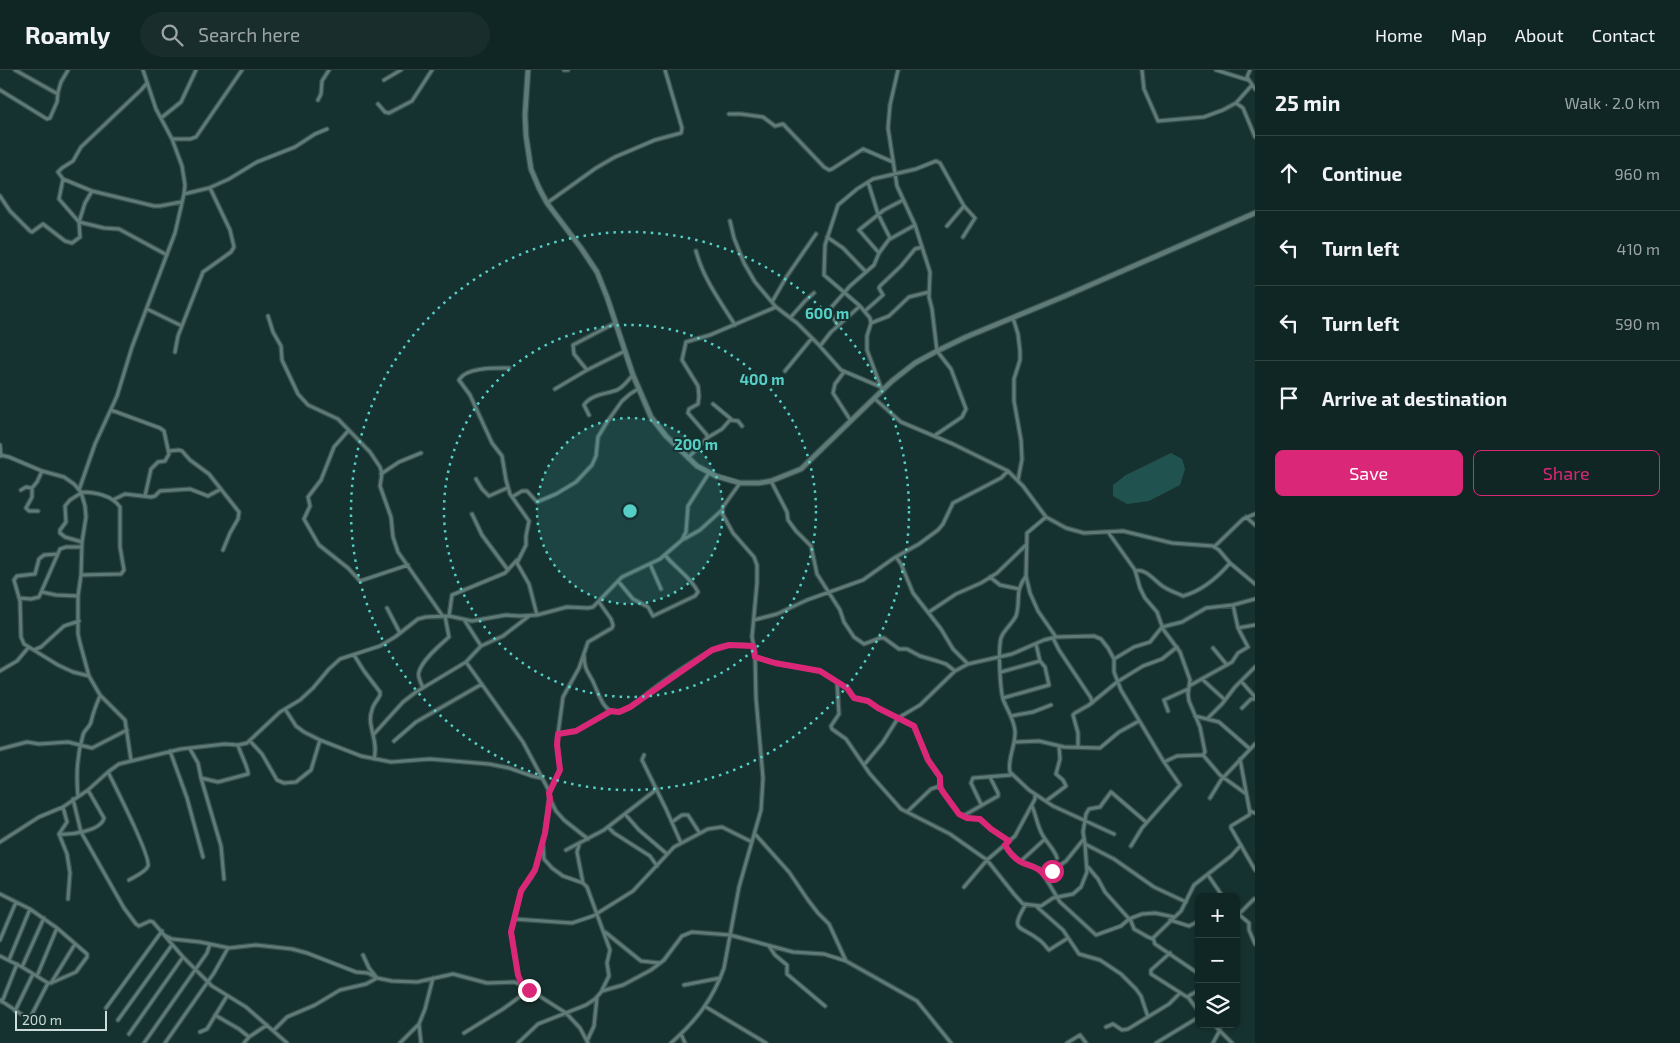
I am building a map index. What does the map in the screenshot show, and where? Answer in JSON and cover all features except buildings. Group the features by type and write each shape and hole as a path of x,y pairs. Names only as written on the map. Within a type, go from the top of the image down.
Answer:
{"main road":[{"path":"528,70 525,115 526,136 532,169 547,203 595,269 638,389 651,418 658,428 688,458 708,473 740,482 758,483 770,481 800,469 851,422 882,388 915,363 937,351 966,336 1013,318 1255,213"}],"street":[{"path":"15,70 53,92 58,92"},
{"path":"82,542 60,533 66,522 65,506 80,492 95,444 111,410 175,233 184,194 185,185 182,166 143,70"},
{"path":"161,118 181,102 196,70"},
{"path":"172,139 196,137 242,70"},
{"path":"318,100 321,94 322,81 329,70"},
{"path":"384,80 401,70"},
{"path":"378,104 389,113 412,101 432,70"},
{"path":"547,203 596,168 615,158 655,140 681,134 682,128 665,70"},
{"path":"898,70 891,99 889,120 890,143 898,189 915,225 930,272 929,292 937,351 951,369 966,409 962,417 934,436"},
{"path":"1142,70 1144,90 1158,121 1204,117 1236,103 1254,87 1248,80 1216,70"},
{"path":"1248,80 1247,76 1250,70"},
{"path":"0,90 47,120 50,118 56,105 58,92 66,71"},
{"path":"147,82 81,148 72,163 58,172 63,179 92,191 154,206 181,202"},
{"path":"1236,103 1243,108 1255,137"},
{"path":"729,114 762,117 775,126 783,124 828,170 863,149 893,162"},
{"path":"184,194 210,188 258,162 295,147 315,134 327,130"},
{"path":"882,388 867,350 867,336 871,323 865,310 825,277 825,245 837,206 868,182 880,176 896,174 938,161 964,206 975,220 963,237"},
{"path":"63,179 59,199 79,222 118,229 167,254"},
{"path":"868,182 878,214 890,239"},
{"path":"175,352 178,336 203,272 231,252 234,247 230,230 210,188"},
{"path":"0,196 10,212 31,232 43,224 65,241 72,243 80,237 79,222 85,203 92,191"},
{"path":"879,252 859,231 878,214 904,200"},
{"path":"947,226 964,206"},
{"path":"730,221 734,238 744,262 755,282 776,307 812,338 844,372 882,388"},
{"path":"838,326 829,310 874,265 879,252 890,239 915,225"},
{"path":"772,302 787,276 816,234"},
{"path":"827,237 843,248 866,272"},
{"path":"865,310 883,295 880,286 901,266 915,249 922,247"},
{"path":"696,251 706,277 735,325"},
{"path":"871,323 889,316 909,297 929,292"},
{"path":"790,318 814,293"},
{"path":"820,346 860,306"},
{"path":"707,438 707,434 688,412 698,404 699,390 693,376 683,363 686,342 710,335 776,307"},
{"path":"147,310 182,326"},
{"path":"268,316 273,332 281,346 282,360 298,394 308,405 338,419 370,452 380,467 380,486 391,517 396,548 445,616 449,637 438,646 419,670 423,688"},
{"path":"1013,318 1018,334 1020,351 1020,360 1014,378 1014,401 1021,440 1022,458 1018,480"},
{"path":"587,370 574,354 573,345 615,323"},
{"path":"785,371 812,338"},
{"path":"555,388 624,351"},
{"path":"445,616 452,595 508,570 518,560 525,548 530,524 507,488 502,456 492,444 470,395 459,378 485,368 509,368"},
{"path":"844,372 835,384 833,393 851,422"},
{"path":"589,415 584,405 586,402 604,393 618,390 633,375"},
{"path":"512,497 522,491 526,491 536,502 556,494 575,482 594,463 598,437 606,422 622,401 638,389"},
{"path":"874,398 901,422 1008,471 1018,480 1046,517 1066,528 1077,532 1123,531 1172,543 1208,545 1219,550 1230,563 1255,584"},
{"path":"714,404 731,420 738,421 742,426"},
{"path":"111,410 163,429 169,451 168,458 165,462 158,462 151,469 145,496"},
{"path":"688,458 707,438 722,429 731,420"},
{"path":"348,431 334,447 321,480 308,497 310,505 304,516 305,522 319,545 348,568 360,581 408,565"},
{"path":"0,446 1,456 67,479 80,492 85,506 86,517 81,547 78,634 88,676 100,696 124,718 131,760"},
{"path":"169,451 182,451 190,460 210,474 239,512 240,515 223,550"},
{"path":"381,475 399,462 421,453"},
{"path":"38,511 29,511 26,508 32,497 32,488 38,482 42,471"},
{"path":"754,620 777,614 842,586 863,580 896,557 919,544 942,526 952,504 1001,478 1008,471"},
{"path":"682,540 686,530 688,506 708,473"},
{"path":"476,479 489,496 507,488"},
{"path":"770,481 787,512 788,520 811,546 817,574 840,610 844,622 854,637 860,642 866,643 884,638 899,649 937,661 955,671"},
{"path":"0,842 39,817 63,807 88,790 116,766 131,760 152,757 170,751 220,745 238,745 250,741 285,709 310,691 333,665 342,658 380,646 418,619 445,616 465,621 474,621 504,615 537,615 566,607 593,607 626,574 650,564 665,555 682,540 700,530 722,509 740,482"},
{"path":"21,490 26,487 32,488"},
{"path":"112,500 125,494 155,496 160,491 190,489 208,496 221,489"},
{"path":"80,492 99,494 112,500 120,507 120,548 123,572 81,575"},
{"path":"671,1043 706,1007 724,968 739,887 761,810 763,778 752,637 758,583 756,561 733,534 722,514 722,509"},
{"path":"472,514 482,535 508,570"},
{"path":"1214,547 1246,517 1255,514"},
{"path":"1046,517 1026,533 1026,576 1033,601 1054,638 1058,650 1091,698 1092,703"},
{"path":"1246,517 1255,525"},
{"path":"1108,532 1135,571 1140,589 1157,612 1167,636 1177,647 1188,672 1189,701 1204,742 1204,755 1223,778 1245,793"},
{"path":"929,612 956,594 1000,570 1026,544"},
{"path":"19,598 35,599 42,592 57,554 62,548 81,547"},
{"path":"57,554 44,555 40,559 35,574 15,577 14,582 19,598 22,641 28,648 58,665 88,676"},
{"path":"618,581 633,599 647,606 653,616 695,596 698,591 693,584 665,555"},
{"path":"896,557 901,564 913,593 929,612 952,647 968,664"},
{"path":"518,560 518,566 531,589 537,615"},
{"path":"1135,571 1140,570 1144,572 1164,587 1183,596 1194,592 1215,579 1230,563"},
{"path":"650,564 660,590"},
{"path":"1011,775 1009,761 1015,742 1014,726 1002,698 1000,672 1001,639 1016,614 1019,589 1026,576"},
{"path":"990,577 1000,585 1019,589"},
{"path":"42,592 78,596"},
{"path":"1114,660 1134,647 1150,642 1162,626 1182,622 1206,608 1233,605 1255,599"},
{"path":"549,793 560,770 557,745 563,697 584,655 589,640 612,628 613,625 611,619 598,602"},
{"path":"1168,711 1164,700 1234,661 1238,653 1248,647 1238,628 1233,605"},
{"path":"387,608 400,633"},
{"path":"374,734 403,702 466,662 481,646 503,636 529,616"},
{"path":"33,651 41,647 64,626 79,621"},
{"path":"465,621 481,646"},
{"path":"1238,628 1255,625"},
{"path":"864,765 898,718 920,704 955,671 968,664 1000,657 1054,638 1097,637 1104,642 1114,660 1117,682 1164,762 1180,785 1146,823 1131,846"},
{"path":"1002,698 1049,685 1045,667 1040,661 1036,644"},
{"path":"558,734 576,731 611,711 624,710 639,702 657,686 715,648 729,645 753,646"},
{"path":"1078,747 1078,732 1074,714 1092,703 1117,682 1143,666 1164,658 1177,647"},
{"path":"0,671 18,661 28,648"},
{"path":"1213,648 1227,665"},
{"path":"354,655 380,692 371,711 370,721 376,748 374,759"},
{"path":"584,655 585,668 593,680 601,700 611,711"},
{"path":"755,657 775,663 820,671 848,689 854,698 868,701 915,727 928,760 940,777 940,786 943,792 962,816 980,819 1009,841"},
{"path":"1000,672 1040,661"},
{"path":"466,662 523,742 558,815 588,839"},
{"path":"1208,718 1255,667"},
{"path":"1202,679 1225,700"},
{"path":"1241,681 1255,698 1250,699 1242,708"},
{"path":"838,682 839,714 830,727 846,739 870,774 898,806 954,836 987,860 1017,898 1026,904 1042,906 1057,897 1070,895 1080,888 1086,876 1087,865 1084,821 1089,809 1100,807 1112,792 1146,823"},
{"path":"394,741 416,722 482,684"},
{"path":"78,797 76,776 78,753 83,734 91,724 91,716 100,696"},
{"path":"1010,716 1033,712 1051,705"},
{"path":"285,709 300,730 320,740 374,759 391,762 430,759 478,762 498,765 541,778"},
{"path":"1195,716 1208,718 1222,724 1250,749"},
{"path":"1015,742 1039,741 1059,746 1102,748 1119,732 1139,721"},
{"path":"0,749 26,742 38,744 68,742 88,748 95,748 127,730"},
{"path":"250,741 262,754 277,780 290,783 296,782 312,769 313,759 320,740"},
{"path":"1210,798 1223,778 1255,744"},
{"path":"201,778 218,782 248,774 249,770 241,757 238,745"},
{"path":"1046,801 1066,786 1063,780 1056,774 1060,759 1059,746"},
{"path":"190,749 196,757 221,846 224,879"},
{"path":"170,751 187,798 203,857"},
{"path":"644,755 642,759 681,843"},
{"path":"1164,762 1177,756 1204,755"},
{"path":"1240,760 1250,811 1249,815 1230,827 1255,870"},
{"path":"108,772 148,862 146,868 129,880"},
{"path":"981,804 971,782 974,777 1011,775 1046,801 1114,834"},
{"path":"962,816 998,795 990,777"},
{"path":"907,812 931,789 940,786"},
{"path":"566,850 608,827 657,789"},
{"path":"59,834 72,835 98,826 104,820 88,790"},
{"path":"964,887 987,860 1017,833 1035,799 1034,793"},
{"path":"73,799 81,832 124,908 136,924 139,926 150,921 162,931 172,945 208,982 246,1007 287,1043"},
{"path":"522,985 518,975 511,938 521,891 534,873 550,799"},
{"path":"1032,805 1038,826 1057,858"},
{"path":"59,834 67,822 63,807"},
{"path":"1250,811 1255,813"},
{"path":"625,814 666,854"},
{"path":"672,822 682,815 688,815 699,832"},
{"path":"608,827 614,833 648,854 657,866"},
{"path":"514,919 572,923 598,914 634,891 666,854 699,832 708,829 722,827 752,842"},
{"path":"59,834 67,854 70,873 68,899"},
{"path":"754,834 790,872 808,900 829,924 846,961"},
{"path":"1021,861 1045,839"},
{"path":"1045,876 1066,861 1084,840"},
{"path":"518,1043 538,1024 566,1014 592,1001 602,991 609,976 607,963 610,952 587,887 583,883 563,876 552,868 544,859 542,843"},
{"path":"580,844 576,852 583,883"},
{"path":"1085,844 1114,859 1154,887 1186,902"},
{"path":"1005,845 1009,852 1021,861 1038,868 1061,903 1096,935 1121,926 1129,919 1146,913 1174,917"},
{"path":"1153,938 1181,911 1194,886 1241,845"},
{"path":"1087,865 1105,892 1129,919 1134,929 1153,938"},
{"path":"1208,874 1220,893"},
{"path":"0,894 44,918 87,954 76,972 49,983"},
{"path":"1240,911 1254,899"},
{"path":"0,940 16,902"},
{"path":"1026,904 1018,920 1018,924 1024,931 1038,939 1050,950 1068,938"},
{"path":"1037,906 1058,925 1080,955 1100,960 1121,974 1141,996 1148,1017"},
{"path":"9,960 30,909"},
{"path":"1240,915 1249,923 1249,930 1255,944"},
{"path":"22,967 44,918"},
{"path":"1170,920 1189,926 1195,922"},
{"path":"15,1011 35,975 57,928"},
{"path":"106,1008 162,931"},
{"path":"604,932 641,962 660,964"},
{"path":"602,991 623,986 660,964 679,939 686,933 730,935 793,952 824,954 846,961 918,1001 951,1043"},
{"path":"166,936 172,939 229,948 256,945 292,949 356,972 369,973 377,978 403,982 420,981 453,974 483,982 514,982 522,985 566,1014 577,1025 587,1042"},
{"path":"1153,938 1155,944 1195,971"},
{"path":"17,964 1,1001 25,1018 29,1017 75,944"},
{"path":"144,1043 207,953 210,944"},
{"path":"118,1020 172,945"},
{"path":"769,946 775,955 786,965 787,974 825,1006"},
{"path":"165,1043 208,982 229,948"},
{"path":"1170,954 1150,972 1188,997 1195,1007"},
{"path":"362,955 377,978"},
{"path":"129,1034 183,957"},
{"path":"0,958 17,964 49,983"},
{"path":"274,1030 287,1017 315,1005 340,990 362,985 377,978"},
{"path":"400,1043 419,1024 433,978"},
{"path":"684,985 720,978"},
{"path":"464,1032 529,990"},
{"path":"1106,1027 1113,1024 1122,1030 1128,1029 1169,1004 1180,993"},
{"path":"1188,997 1195,993"},
{"path":"200,1032 206,1029 227,996"},
{"path":"587,1042 594,1026 597,997"},
{"path":"706,1007 766,1043"},
{"path":"215,1016 239,1029 249,1037"},
{"path":"1156,1043 1195,1019"},
{"path":"419,1024 421,1043"},
{"path":"244,1043 249,1037 267,1025"},
{"path":"1218,1028 1232,1043"},
{"path":"1212,1043 1220,1030"},
{"path":"681,1034 685,1043"},
{"path":"1067,1043 1080,1035 1086,1043"}],"shaded area":[{"path":"1171,453 1182,459 1185,469 1180,485 1149,501 1127,504 1113,496 1113,485 1126,475"}],"route":[{"path":"529,990 519,980 511,932 521,891 530,880 537,865 547,821 549,793 560,770 557,745 558,734 576,731 611,711 619,712 630,707 639,702 657,686 715,648 729,645 753,646 755,657 775,663 820,671 847,688 854,698 868,701 914,726 928,760 940,777 942,782 940,787 960,815 967,818 980,819 1009,841 1005,845 1009,852 1021,861 1040,869 1045,876 1052,871"}]}
